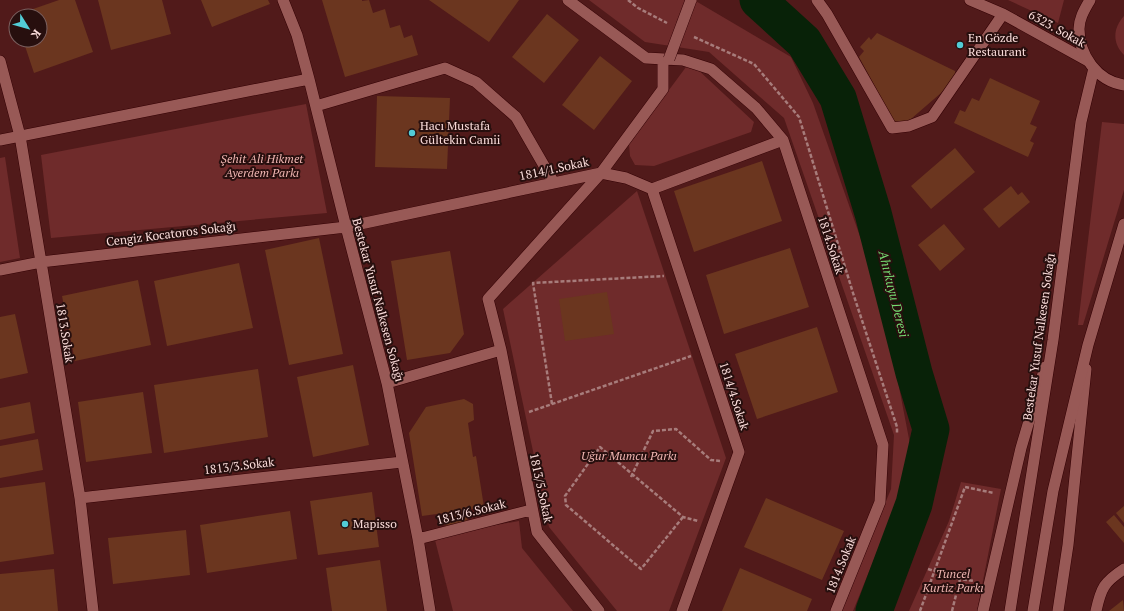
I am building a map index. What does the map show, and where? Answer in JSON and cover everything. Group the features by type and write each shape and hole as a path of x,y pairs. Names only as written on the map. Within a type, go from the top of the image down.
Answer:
{"street":[{"name":"Bestekar Yusuf Nalkesen Sokağı","path":"284,0 297,35 309,78 387,383 418,539 430,611"},
{"name":"1814.Sokak","path":"568,0 646,58 683,60 711,69 756,108 783,140 883,445 880,502 836,611"},
{"path":"601,173 663,89 666,59 691,0"},
{"path":"817,0 827,14 892,128 909,126 932,117 1003,14"},
{"name":"6323. Sokak","path":"970,0 1003,14 1091,64 1100,75 1117,84 1124,85"},
{"path":"1090,0 1083,11 1079,28 1081,45 1091,64"},
{"name":"1813.Sokak","path":"0,61 20,136 80,498 93,611"},
{"name":"Bestekar Yusuf Nalkesen Sokağı","path":"1010,611 1053,340 1081,122 1091,64"},
{"path":"316,106 445,68 476,82 516,117 554,183"},
{"path":"0,140 309,78"},
{"path":"652,189 783,140"},
{"name":"1814/1.Sokak","path":"346,227 601,173 626,178 652,189"},
{"name":"1813/5.Sokak","path":"599,611 537,532 531,510 502,350 488,299 601,173"},
{"name":"1814/4.Sokak","path":"652,189 739,452 682,611"},
{"path":"1033,611 1053,491 1088,345 1124,224"},
{"name":"Cengiz Kocatoros Sokağı","path":"0,270 41,262 346,227"},
{"path":"983,611 1021,448 1053,340"},
{"path":"1058,611 1068,545 1088,345"},
{"path":"387,383 502,350"},
{"name":"1813/3.Sokak","path":"80,498 402,462"},
{"name":"1813/6.Sokak","path":"418,539 531,510"},
{"path":"1096,611 1100,592 1109,579 1124,569"}],"path":[{"path":"628,0 638,8"},
{"path":"552,404 532,283 681,276"},
{"path":"525,414 706,351"},
{"path":"631,477 654,431 676,429 710,460 735,463"},
{"path":"684,516 641,569 566,506 565,496 600,447 684,516 713,526"},
{"path":"920,611 936,571 965,487 998,493"},
{"path":"928,569 960,579 989,584"},
{"path":"952,611 960,579"}],"green space":[{"path":"589,0 694,0 791,57 813,103 882,299 910,444 906,489 877,552 853,611 841,611 891,489 894,435 784,118 709,52 645,42"},
{"path":"1008,0 1064,0 1058,23"},
{"path":"1124,16 1124,55 1117,46 1115,36 1118,25"},
{"path":"694,66 754,122 751,132 654,166 635,165 630,156 629,144 686,67"},
{"name":"Şehit Ali Hikmet Ayerdem Parkı","path":"306,104 327,213 51,238 41,155"},
{"path":"1102,122 1124,124 1124,190 1083,325 1078,325"},
{"path":"5,157 20,258 0,262 0,158"},
{"name":"Uğur Mumcu Parkı","path":"637,191 726,458 669,611 617,611 549,527 503,309"},
{"name":"Tuncel Kurtiz Parkı","path":"961,482 1001,489 977,611 909,611 949,521"},
{"path":"519,521 522,548 573,611 453,611 434,536"}],"building":[{"path":"59,0 75,0 93,52 34,73 26,48 48,48 48,8 36,8"},
{"path":"98,0 162,0 171,34 111,50"},
{"path":"201,0 268,0 270,4 212,27"},
{"path":"322,0 369,0 373,13 385,9 390,28 400,25 404,38 412,35 418,55 345,77"},
{"path":"429,0 519,0 489,42"},
{"path":"547,14 579,40 544,83 512,57"},
{"path":"877,33 955,71 956,80 904,125 896,125 859,57 864,51 860,47 869,37 871,40"},
{"path":"600,56 632,81 594,130 562,105"},
{"path":"990,78 1040,101 1030,124 1037,127 1030,141 1034,143 1028,157 954,123 960,110 965,112 972,98 979,101"},
{"name":"Hacı Mustafa Gültekin Camii","path":"377,96 450,98 447,169 375,167"},
{"path":"955,148 975,172 931,209 911,186"},
{"path":"762,161 782,221 694,252 674,191"},
{"path":"1011,186 1018,195 1022,192 1030,202 999,228 983,209"},
{"path":"944,224 965,249 940,271 918,245"},
{"path":"319,238 343,354 289,365 265,250"},
{"path":"790,248 809,307 724,334 706,275"},
{"path":"450,251 464,334 450,353 407,360 391,261"},
{"path":"239,263 253,328 167,346 154,281"},
{"path":"138,280 151,345 75,361 62,296"},
{"path":"607,292 614,334 565,341 559,299"},
{"path":"15,314 28,373 0,379 0,317"},
{"path":"817,327 838,392 757,419 735,354"},
{"path":"353,365 369,445 313,457 297,377"},
{"path":"258,369 268,437 164,453 154,385"},
{"path":"143,392 152,453 86,462 78,402"},
{"path":"464,399 473,404 474,420 468,423 473,457 476,456 484,507 466,510 468,523 446,527 444,513 422,516 409,433 426,407"},
{"path":"30,402 35,433 0,440 0,408"},
{"path":"38,439 43,470 0,478 0,446"},
{"path":"45,482 54,554 0,562 0,488"},
{"name":"Mapisso","path":"372,492 379,547 318,555 310,501"},
{"path":"766,498 844,531 822,580 744,547"},
{"path":"1124,506 1124,523 1116,513"},
{"path":"290,511 297,559 207,573 200,525"},
{"path":"1114,515 1124,527 1124,543 1106,522"},
{"path":"186,530 190,575 113,584 108,538"},
{"path":"380,560 387,611 332,611 326,568"},
{"path":"740,568 812,599 807,611 722,611"},
{"path":"54,569 58,611 0,611 0,574"},
{"path":"1123,600 1124,611 1109,611"}],"waterway":[{"name":"Ahırkuyu Deresi","path":"758,0 804,42 838,98 873,213 914,373 931,429 914,504 874,611"}],"place":[{"name":"En Gözde Restaurant","path":"960,45"},
{"name":"Hacı Mustafa Gültekin Camii","path":"412,133"},
{"name":"Mapisso","path":"345,524"}]}
